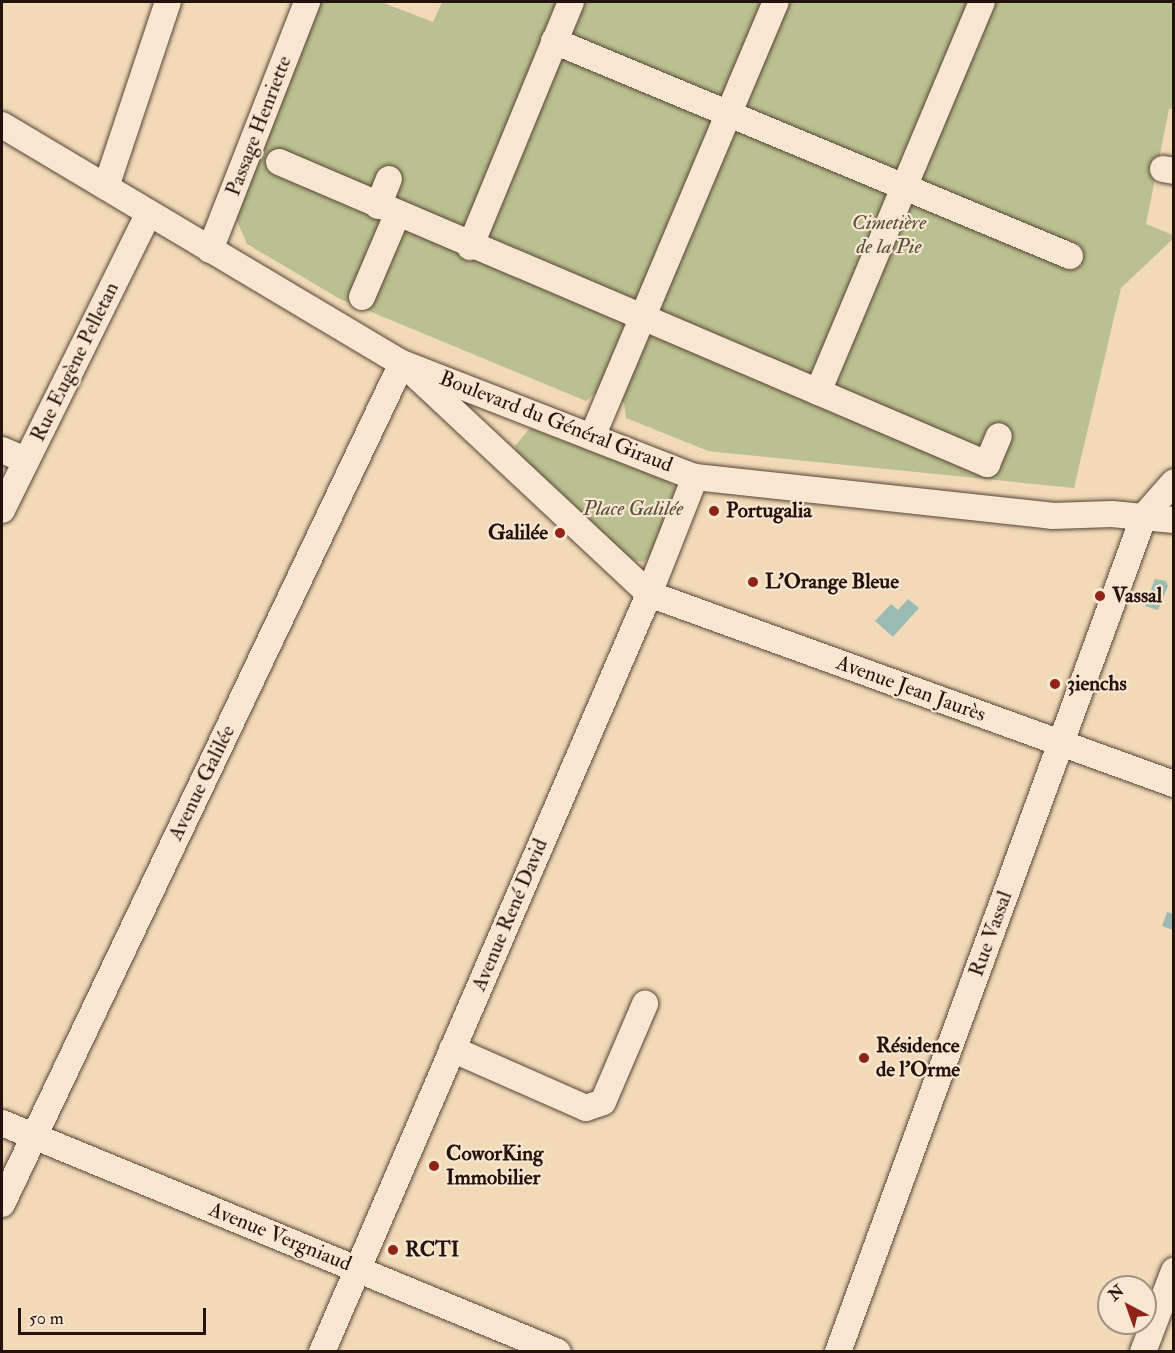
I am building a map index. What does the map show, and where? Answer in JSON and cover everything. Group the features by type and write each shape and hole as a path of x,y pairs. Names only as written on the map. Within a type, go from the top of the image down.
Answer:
{"street":[{"path":"106,187 168,2"},
{"name":"Passage Henriette","path":"210,250 307,2"},
{"path":"470,247 571,2"},
{"path":"592,437 776,2"},
{"path":"818,392 982,2"},
{"path":"554,41 1070,256"},
{"name":"Boulevard du Général Giraud","path":"2,125 148,214 402,363 514,404 695,477 1052,516 1144,516 1173,520"},
{"path":"279,162 470,247 987,464 999,436"},
{"path":"362,297 387,211 388,179"},
{"name":"Rue Eugène Pelletan","path":"2,510 148,214"},
{"path":"402,363 649,594"},
{"name":"Avenue Galilée","path":"2,1204 402,363"},
{"path":"485,439 497,420 514,404"},
{"path":"2,450 26,460"},
{"name":"Avenue René David","path":"322,1352 649,594 695,477"},
{"path":"1144,516 1173,482"},
{"name":"Rue Vassal","path":"838,1352 1144,516"},
{"name":"Avenue Jean Jaurès","path":"649,594 1173,784"},
{"path":"452,1049 586,1108 603,1102 645,1004"},
{"name":"Avenue Vergniaud","path":"2,1123 558,1352"},
{"path":"1143,1352 1173,1271"}],"green space":[{"name":"Cimetière de la Pie","path":"321,2 381,2 433,22 442,2 1173,2 1173,108 1169,109 1146,224 1173,235 1173,239 1121,288 1074,488 708,451 626,418 624,403 618,398 596,392 586,401 340,299 247,244 236,219"},
{"name":"Place Galilée","path":"530,428 668,481 678,491 654,553 644,562 632,560 517,454 515,446"}],"water":[{"path":"1155,579 1166,581 1168,586 1158,610 1145,606"},
{"path":"908,599 919,608 893,637 875,621 891,604 898,610"},
{"path":"1167,912 1173,914 1173,930 1162,926"}],"place":[{"name":"Portugalia","path":"714,511"},
{"name":"Galilée","path":"560,533"},
{"name":"L'Orange Bleue","path":"753,582"},
{"name":"Vassal","path":"1100,596"},
{"name":"3ienchs","path":"1055,684"},
{"name":"Résidence de l'Orme","path":"864,1058"},
{"name":"CoworKing Immobilier","path":"434,1166"},
{"name":"RCTI","path":"393,1250"}]}
